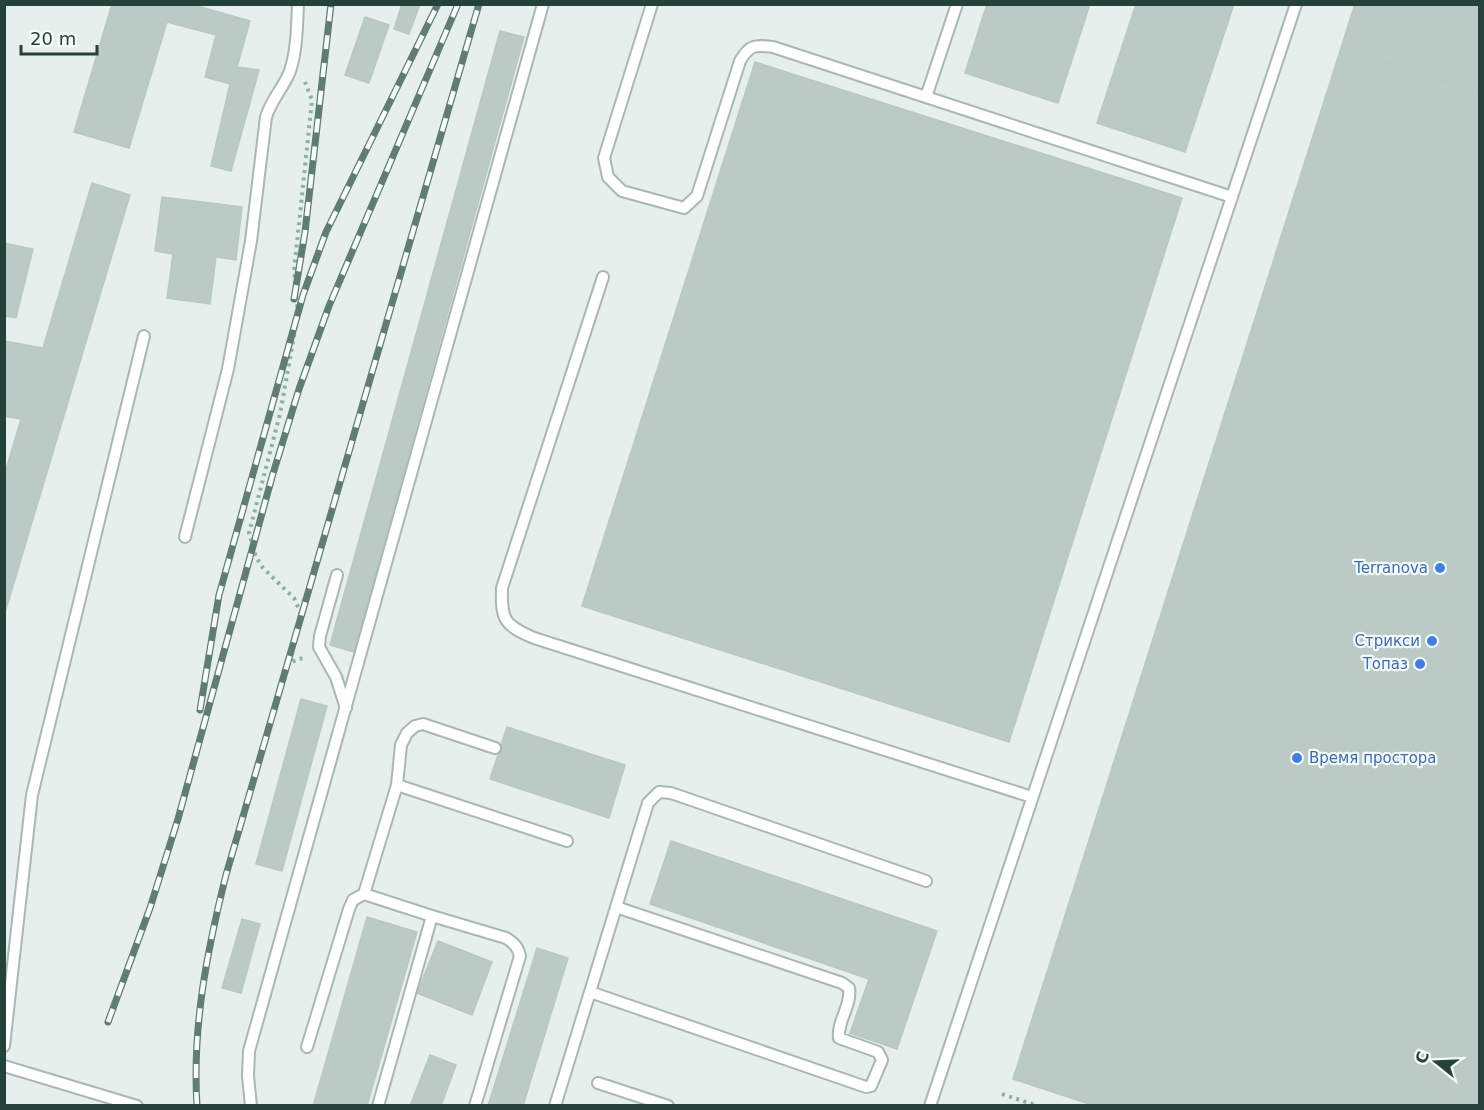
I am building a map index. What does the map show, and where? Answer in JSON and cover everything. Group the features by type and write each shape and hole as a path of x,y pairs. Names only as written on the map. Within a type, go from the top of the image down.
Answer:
{"lane":[{"path":"185,537 228,369 251,241 266,117 269,107 284,83 294,53 298,4"},
{"path":"251,1106 248,1076 249,1051 543,4"},
{"path":"652,4 604,159 608,177 621,191 684,208 697,196 740,61 746,51 756,45 773,47 1232,197"},
{"path":"927,97 957,4"},
{"path":"930,1106 1296,4"},
{"path":"603,277 502,588 501,612 513,629 534,638 1032,797"},
{"path":"4,1046 32,795 144,336"},
{"path":"337,575 319,646 336,677 346,708"},
{"path":"308,1047 349,909 353,900 364,894 397,785 401,744 407,733 415,726 423,724 495,748"},
{"path":"397,785 567,841"},
{"path":"555,1106 648,803 659,792 672,793 926,881"},
{"path":"364,894 506,938 518,950 520,956 475,1106"},
{"path":"590,992 866,1087 871,1086 874,1081 882,1060 878,1052 839,1038 838,1031 850,995 849,988 842,983 616,907"},
{"path":"378,1106 432,916"},
{"path":"4,1065 137,1106"},
{"path":"598,1083 668,1106"}],"path":[{"path":"294,53 312,100 294,271 298,314 280,414 249,533 256,557 263,568 294,598 301,614"},
{"path":"1002,1094 1038,1106"}],"building":[{"path":"112,4 191,4 250,21 237,67 259,70 231,171 211,166 230,84 205,77 216,35 167,22 129,148 74,132"},
{"path":"402,4 420,4 409,34 394,29"},
{"path":"987,4 1090,4 1058,103 965,73"},
{"path":"1136,4 1234,4 1185,152 1097,123"},
{"path":"1355,4 1480,4 1480,92 1341,48"},
{"path":"365,17 389,25 369,83 345,75"},
{"path":"500,31 524,37 354,652 330,645"},
{"name":"Время простора","path":"1341,48 1480,92 1480,1106 1095,1106 1013,1079"},
{"path":"755,62 1182,198 1009,742 582,606"},
{"path":"92,183 130,195 4,616 4,476 21,419 4,416 4,341 43,348"},
{"path":"162,197 242,207 236,260 216,257 210,304 167,298 173,254 155,251"},
{"path":"4,243 33,249 16,318 4,316"},
{"path":"301,699 327,706 282,871 256,864"},
{"path":"507,727 625,765 609,818 490,779"},
{"path":"671,841 937,931 897,1049 850,1033 869,979 650,904"},
{"path":"367,917 417,932 367,1106 313,1106"},
{"path":"242,919 260,924 241,993 222,988"},
{"path":"438,941 492,962 472,1015 417,993"},
{"path":"537,948 568,958 523,1106 488,1106"},
{"path":"430,1055 456,1065 441,1106 410,1106"}],"railway":[{"path":"294,299 305,232 331,4"},
{"path":"200,710 219,595 303,295 326,232 438,4"},
{"path":"108,1022 150,908 178,819 272,477 299,389 329,306 458,4"},
{"path":"197,1106 197,1047 202,989 226,875 479,4"}],"place":[{"name":"Terranova","path":"1440,568"},
{"name":"Стрикси","path":"1432,641"},
{"name":"Топаз","path":"1420,664"},
{"name":"Время простора","path":"1297,758"}]}
